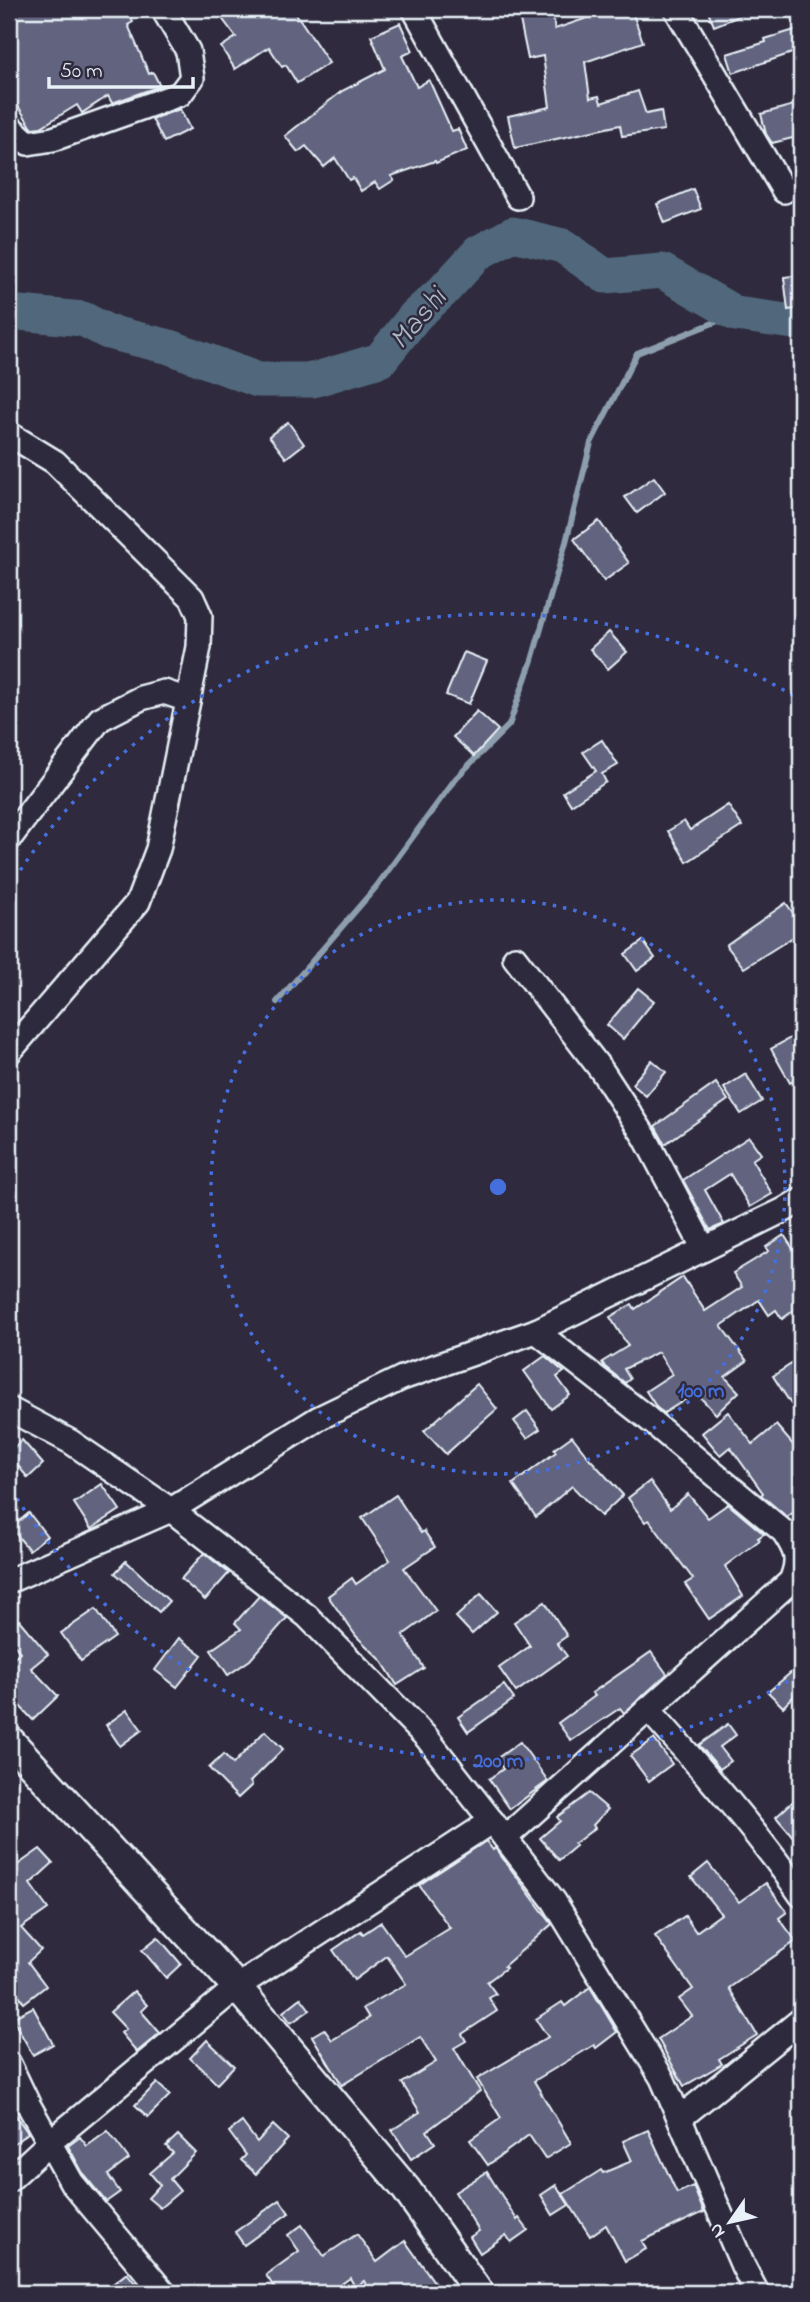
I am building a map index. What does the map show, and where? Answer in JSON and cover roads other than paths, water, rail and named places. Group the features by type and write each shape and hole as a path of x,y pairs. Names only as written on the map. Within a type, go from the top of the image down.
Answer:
{"street":[{"path":"9,125 28,143 53,139 180,94 192,78 188,51 163,9"},
{"path":"414,9 518,197"},
{"path":"676,9 784,191"},
{"path":"9,434 55,462 192,598 200,616 199,647 158,849 138,902 9,1052"},
{"path":"9,839 100,719 122,706 164,692 188,700"},
{"path":"515,958 602,1071 645,1137 704,1249"},
{"path":"9,1581 171,1510 319,1418 402,1378 536,1331 801,1200"},
{"path":"9,2180 49,2143 237,1987 498,1829 648,1709 791,1581 797,1565 794,1549 784,1532 646,1417 536,1331"},
{"path":"9,1409 71,1442 171,1510 307,1616 427,1738 562,1913 663,2078 757,2293"},
{"path":"648,1709 716,1784 777,1859 801,1895"},
{"path":"9,1740 237,1987 405,2189 479,2293"},
{"path":"680,2118 801,2020"},
{"path":"9,2064 72,2183 164,2293"}],"waterway":[{"name":"Mashi","path":"9,312 83,319 108,332 170,347 258,380 313,380 380,360 416,315 442,292 478,253 513,234 563,246 605,276 662,271 736,314 801,323"},
{"path":"277,1002 376,887 456,778 509,725 532,660 591,443 637,353 736,314"}]}
